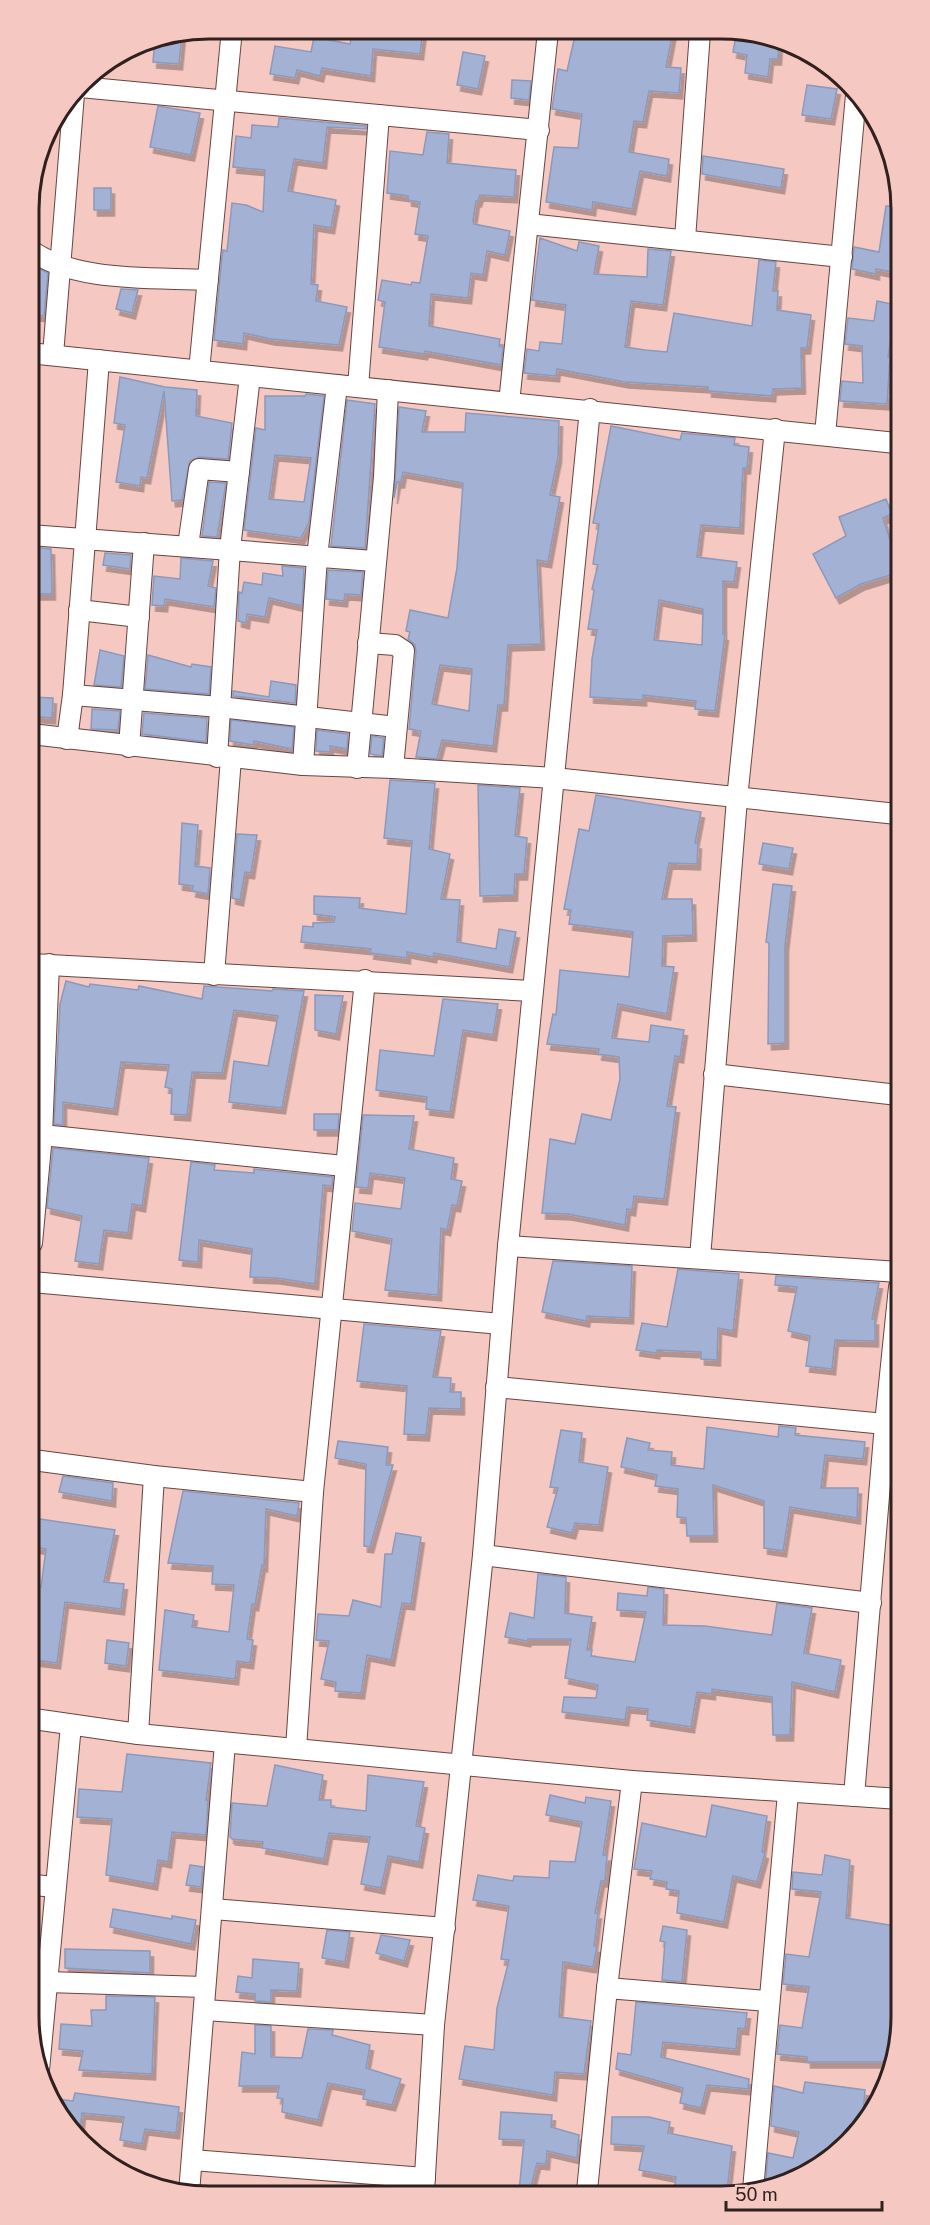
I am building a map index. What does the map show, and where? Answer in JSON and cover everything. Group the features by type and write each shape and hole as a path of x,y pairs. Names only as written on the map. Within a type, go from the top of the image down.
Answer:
{"street":[{"path":"200,370 231,39"},
{"path":"509,403 547,39"},
{"path":"685,239 699,39"},
{"path":"90,88 539,130"},
{"path":"825,435 855,105"},
{"path":"53,356 73,108"},
{"path":"358,387 379,115"},
{"path":"528,224 842,257"},
{"path":"39,256 61,267 86,273 208,280"},
{"path":"39,354 509,403 590,409 891,442"},
{"path":"67,738 73,695 99,360"},
{"path":"214,975 224,758 220,707 230,549 250,376"},
{"path":"303,765 317,557 337,385"},
{"path":"357,768 374,561 384,477 388,390"},
{"path":"192,2160 424,2185 434,2025 446,1928 483,1555 508,1246 590,409"},
{"path":"700,1258 737,799 775,429"},
{"path":"188,546 199,469 239,472"},
{"path":"39,535 374,561"},
{"path":"129,747 144,543"},
{"path":"79,610 139,617"},
{"path":"368,643 395,645 404,651 393,768"},
{"path":"73,695 220,707 396,727"},
{"path":"39,735 224,758 303,765 554,778 891,813"},
{"path":"39,1167 42,1135 40,964 214,975 365,980 532,991"},
{"path":"296,1749 314,1492 344,1166 365,980"},
{"path":"714,1074 891,1094"},
{"path":"42,1135 344,1166"},
{"path":"508,1246 891,1271"},
{"path":"39,1283 501,1324"},
{"path":"854,1796 891,1365"},
{"path":"496,1387 885,1424"},
{"path":"39,1461 154,1476 314,1492"},
{"path":"138,1734 154,1476"},
{"path":"483,1555 871,1603"},
{"path":"39,1720 138,1734 225,1743 632,1781 891,1798"},
{"path":"40,2029 47,1982 70,1725"},
{"path":"190,2185 225,1743"},
{"path":"587,2186 607,1988 632,1781"},
{"path":"754,2183 788,1793"},
{"path":"39,1885 55,1887"},
{"path":"213,1909 446,1928"},
{"path":"47,1982 204,1987"},
{"path":"607,1988 768,2001"},
{"path":"204,2010 434,2025"}],"building":[{"path":"314,39 350,44 351,39 422,39 420,54 373,49 371,76 322,68 320,76 297,70 295,78 270,74 275,46 311,52"},
{"path":"574,39 671,39 666,67 681,68 679,93 649,91 643,122 634,121 629,152 669,159 667,176 640,171 632,209 593,202 592,210 546,202 554,147 578,148 582,114 552,109 558,69 567,71"},
{"path":"735,40 754,42 778,50 778,59 770,59 768,77 745,73 747,55 733,52"},
{"path":"181,41 179,64 153,62 154,49"},
{"path":"463,52 485,56 478,89 457,85"},
{"path":"512,80 531,81 529,100 511,98"},
{"path":"807,85 837,89 831,119 802,115"},
{"path":"158,106 200,113 191,155 150,147"},
{"path":"279,118 366,126 366,129 327,127 323,163 294,159 288,191 336,200 331,228 314,225 311,284 318,285 316,301 347,307 339,345 271,339 244,333 243,344 214,340 222,257 223,250 227,251 232,203 246,205 263,212 265,170 233,167 236,136 251,138 252,125 278,127"},
{"path":"427,132 449,134 447,163 516,170 514,197 480,195 476,201 473,221 474,224 510,231 505,255 487,251 483,275 471,273 468,298 431,294 429,326 500,339 499,346 503,347 501,365 425,351 424,354 379,347 385,302 378,300 382,280 411,285 412,282 420,283 428,236 415,234 420,202 408,200 408,196 387,193 390,151 423,155"},
{"path":"703,156 784,169 781,188 702,174"},
{"path":"94,188 111,188 111,210 94,210"},
{"path":"886,206 891,206 891,272 876,269 876,274 852,269 854,247 879,252"},
{"path":"540,238 577,251 579,242 599,246 594,274 647,277 648,249 671,251 663,305 631,301 625,347 645,350 667,352 674,313 752,326 759,260 776,262 773,291 778,291 777,310 811,315 807,348 801,348 802,388 773,389 772,396 708,391 708,387 625,382 557,369 556,376 524,373 527,349 539,351 540,342 562,344 566,305 532,300"},
{"path":"39,268 48,273 44,316 39,315"},
{"path":"121,289 138,290 132,313 116,309"},
{"path":"877,301 891,304 887,404 840,401 842,381 863,383 862,346 845,344 848,318 874,321"},
{"path":"120,377 165,387 197,390 196,416 232,423 228,459 199,457 190,461 182,500 172,501 164,391 147,478 141,477 140,486 116,482 125,425 114,423"},
{"path":"306,394 324,396 309,522 301,538 244,530 256,428 265,430 265,396 305,396","holes":["275,455 311,458 304,502 269,499"]},
{"path":"347,400 375,404 365,548 331,546"},
{"path":"399,407 426,411 422,432 465,432 466,413 559,421 558,457 550,495 560,497 548,562 537,560 541,644 508,645 504,705 498,705 493,746 442,740 437,759 416,757 421,731 409,729 416,652 415,645 408,639 410,632 406,631 410,610 448,618 457,568 463,483 403,472 401,482 397,482 394,498","holes":["440,665 472,669 469,711 432,704"]},
{"path":"611,426 680,440 682,433 735,438 734,445 749,447 747,468 743,468 740,528 701,525 697,557 737,562 734,582 723,581 723,634 725,635 715,711 695,709 696,701 643,695 643,700 590,697 592,659 597,630 588,629 594,590 592,589 598,565 593,564 599,524 593,523","holes":["659,600 703,609 702,645 654,640"]},
{"path":"209,482 226,483 217,537 202,536"},
{"path":"886,499 891,514 883,518 891,543 891,575 861,584 836,598 813,554 846,536 839,517"},
{"path":"39,548 51,549 52,594 39,594"},
{"path":"105,553 131,555 130,569 103,565"},
{"path":"181,558 213,561 208,586 216,588 214,607 165,599 164,606 152,605 154,576 180,579"},
{"path":"282,566 304,568 302,606 269,598 265,617 247,614 246,623 238,621 239,592 242,593 244,582 262,585 263,573 283,576"},
{"path":"328,570 363,572 361,595 345,594 344,601 326,599"},
{"path":"100,650 124,656 121,687 94,685"},
{"path":"148,655 191,667 192,664 211,667 209,694 145,689"},
{"path":"271,681 296,685 295,703 233,696 233,691 269,697"},
{"path":"39,697 53,698 52,718 39,717"},
{"path":"92,709 120,711 118,730 91,729"},
{"path":"144,713 207,718 206,742 142,734"},
{"path":"231,720 294,727 292,749 254,741 253,745 230,741"},
{"path":"317,730 348,734 347,749 330,746 330,752 316,751"},
{"path":"372,736 384,738 382,756 370,754"},
{"path":"390,780 435,783 429,849 450,854 441,899 460,900 457,942 496,949 499,929 516,932 509,967 434,953 433,957 407,952 407,958 370,953 371,949 301,942 303,926 313,927 313,923 334,922 335,917 314,914 314,896 360,898 359,908 406,914 412,841 384,838"},
{"path":"478,785 520,788 515,836 527,838 524,874 515,874 514,895 480,896"},
{"path":"596,795 701,812 695,843 698,843 697,864 669,863 662,899 692,899 693,935 663,936 662,966 674,967 667,1014 618,1004 612,1038 649,1042 651,1025 684,1030 680,1057 675,1056 667,1106 676,1107 664,1199 634,1196 632,1210 627,1209 625,1225 568,1214 542,1213 550,1139 575,1144 582,1114 611,1120 620,1079 619,1057 598,1054 599,1049 547,1044 553,1014 556,1015 560,970 629,977 633,932 569,924 571,910 564,909 579,829 589,831"},
{"path":"182,823 198,825 195,866 210,868 208,894 192,891 193,886 179,884"},
{"path":"237,834 257,835 251,873 245,872 240,900 232,898"},
{"path":"763,843 793,848 789,869 759,864"},
{"path":"773,884 792,886 785,946 785,1043 768,1044 769,943 766,942"},
{"path":"66,981 89,987 90,984 138,990 139,986 202,999 204,986 304,991 282,1108 229,1102 234,1061 268,1066 278,1016 234,1010 222,1073 192,1072 187,1115 171,1114 172,1089 165,1087 169,1065 121,1062 114,1109 63,1102 63,1125 54,1124 60,1004"},
{"path":"315,995 343,996 336,1034 315,1030"},
{"path":"443,999 498,1004 493,1035 463,1030 450,1112 426,1109 427,1097 376,1090 380,1050 434,1056"},
{"path":"314,1114 339,1114 338,1130 314,1130"},
{"path":"363,1115 414,1116 409,1149 454,1158 451,1179 462,1181 457,1206 452,1205 447,1230 441,1228 438,1295 385,1290 392,1239 352,1231 355,1203 401,1209 405,1178 370,1173 368,1188 356,1187"},
{"path":"53,1148 149,1158 142,1206 132,1204 128,1233 104,1230 99,1264 75,1261 82,1216 47,1208"},
{"path":"191,1162 215,1165 214,1170 254,1173 254,1169 333,1177 332,1186 323,1185 315,1284 277,1278 250,1277 252,1249 199,1240 198,1262 179,1260"},
{"path":"553,1261 632,1266 630,1318 587,1316 586,1321 542,1312"},
{"path":"678,1269 739,1274 733,1331 718,1328 717,1360 701,1359 701,1352 657,1350 656,1353 636,1350 642,1323 667,1327"},
{"path":"776,1276 879,1283 872,1319 875,1319 875,1341 835,1340 832,1369 806,1366 810,1336 788,1331 797,1287 775,1285"},
{"path":"364,1324 441,1331 433,1377 451,1378 450,1392 461,1392 461,1409 429,1408 426,1435 404,1434 407,1386 357,1381"},
{"path":"779,1426 796,1428 795,1435 865,1442 863,1459 825,1455 821,1488 858,1488 857,1518 790,1507 783,1551 764,1548 764,1501 713,1485 714,1536 687,1536 686,1518 677,1517 678,1489 655,1486 657,1475 621,1467 627,1438 650,1443 648,1450 672,1452 671,1465 704,1469 707,1427 778,1437"},
{"path":"561,1430 582,1433 579,1462 608,1467 599,1525 575,1523 572,1533 547,1527 558,1488 550,1487"},
{"path":"338,1441 388,1447 386,1465 393,1465 370,1547 364,1546 366,1464 335,1458"},
{"path":"63,1476 113,1483 112,1501 59,1492"},
{"path":"183,1491 299,1503 297,1516 266,1509 264,1566 262,1565 255,1605 252,1604 247,1639 253,1640 250,1663 237,1661 235,1679 159,1670 165,1610 194,1615 192,1627 229,1632 234,1585 212,1584 213,1566 168,1563"},
{"path":"39,1519 115,1530 104,1582 124,1584 121,1609 65,1602 57,1663 39,1661 39,1587 41,1587 46,1549 39,1548"},
{"path":"396,1533 421,1537 411,1604 402,1603 391,1660 367,1655 361,1693 335,1691 336,1682 321,1679 329,1641 316,1640 318,1614 349,1616 353,1600 381,1607 385,1554 392,1554"},
{"path":"538,1574 566,1577 565,1613 592,1617 587,1650 592,1650 591,1656 635,1662 646,1612 617,1610 618,1593 647,1596 648,1587 664,1589 663,1625 705,1626 772,1635 777,1603 812,1608 804,1653 841,1660 835,1692 792,1682 790,1735 773,1735 772,1697 712,1689 712,1694 697,1692 691,1727 647,1720 648,1709 627,1707 625,1720 562,1712 564,1697 596,1698 598,1685 565,1678 571,1639 528,1639 527,1641 505,1637 510,1613 534,1618"},
{"path":"107,1640 129,1643 126,1666 105,1663"},
{"path":"127,1754 211,1763 206,1800 208,1800 206,1835 172,1832 168,1862 158,1860 154,1884 106,1875 112,1819 77,1817 79,1789 122,1792"},
{"path":"275,1765 323,1775 319,1800 331,1800 331,1807 366,1811 368,1775 424,1782 416,1826 425,1828 419,1862 388,1856 381,1888 361,1884 370,1837 329,1833 324,1859 262,1848 263,1842 232,1839 230,1837 232,1803 267,1806"},
{"path":"550,1795 585,1803 586,1797 611,1801 603,1855 607,1855 605,1881 601,1881 595,1913 598,1913 594,1946 597,1947 593,1967 563,1962 559,2017 591,2021 584,2074 555,2072 553,2095 459,2079 465,2046 494,2050 497,2008 509,1960 501,1959 509,1906 473,1900 478,1875 513,1881 514,1876 549,1878 550,1861 575,1862 582,1822 546,1815"},
{"path":"712,1805 767,1816 762,1852 765,1853 757,1882 733,1876 724,1922 677,1913 679,1891 666,1889 667,1882 650,1879 652,1871 634,1869 642,1823 706,1837"},
{"path":"825,1855 850,1860 846,1918 891,1925 891,2027 884,2062 807,2062 807,2057 777,2054 780,2025 802,2028 809,1987 783,1984 786,1954 809,1957 821,1892 792,1889 793,1872 822,1875"},
{"path":"190,1865 203,1867 201,1887 186,1885"},
{"path":"113,1909 172,1919 172,1916 196,1920 191,1944 110,1927"},
{"path":"663,1926 687,1930 682,1982 662,1980 665,1942 660,1941"},
{"path":"327,1930 350,1932 345,1962 322,1958"},
{"path":"381,1935 410,1940 404,1961 376,1953"},
{"path":"65,1949 150,1951 150,1973 65,1968"},
{"path":"253,1959 299,1963 297,1991 271,1990 271,2002 255,2001 255,1994 236,1992 238,1976 252,1978"},
{"path":"106,1996 155,1997 152,2074 79,2070 83,2051 59,2049 61,2024 92,2026 91,2010 106,2010"},
{"path":"636,2002 747,2013 745,2029 738,2028 736,2049 663,2042 661,2057 749,2079 748,2089 707,2085 701,2108 680,2103 683,2088 616,2069 618,2053 631,2055"},
{"path":"255,2025 271,2026 271,2057 302,2058 308,2029 333,2030 332,2035 370,2045 366,2068 401,2079 392,2105 363,2099 365,2090 328,2083 318,2120 282,2112 283,2099 277,2098 279,2086 239,2086 242,2052 255,2054"},
{"path":"805,2082 865,2090 864,2108 849,2128 833,2144 796,2168 766,2180 768,2153 793,2158 799,2132 771,2126 774,2086 803,2093"},
{"path":"75,2093 179,2107 176,2133 145,2129 142,2144 120,2140 124,2117 82,2113 80,2126 61,2100 73,2101"},
{"path":"501,2112 552,2115 551,2127 579,2135 577,2158 547,2151 546,2164 537,2163 531,2186 520,2186 524,2140 499,2139"},
{"path":"612,2117 649,2117 670,2122 668,2133 732,2146 728,2186 675,2186 676,2177 639,2170 644,2146 611,2144"}]}
